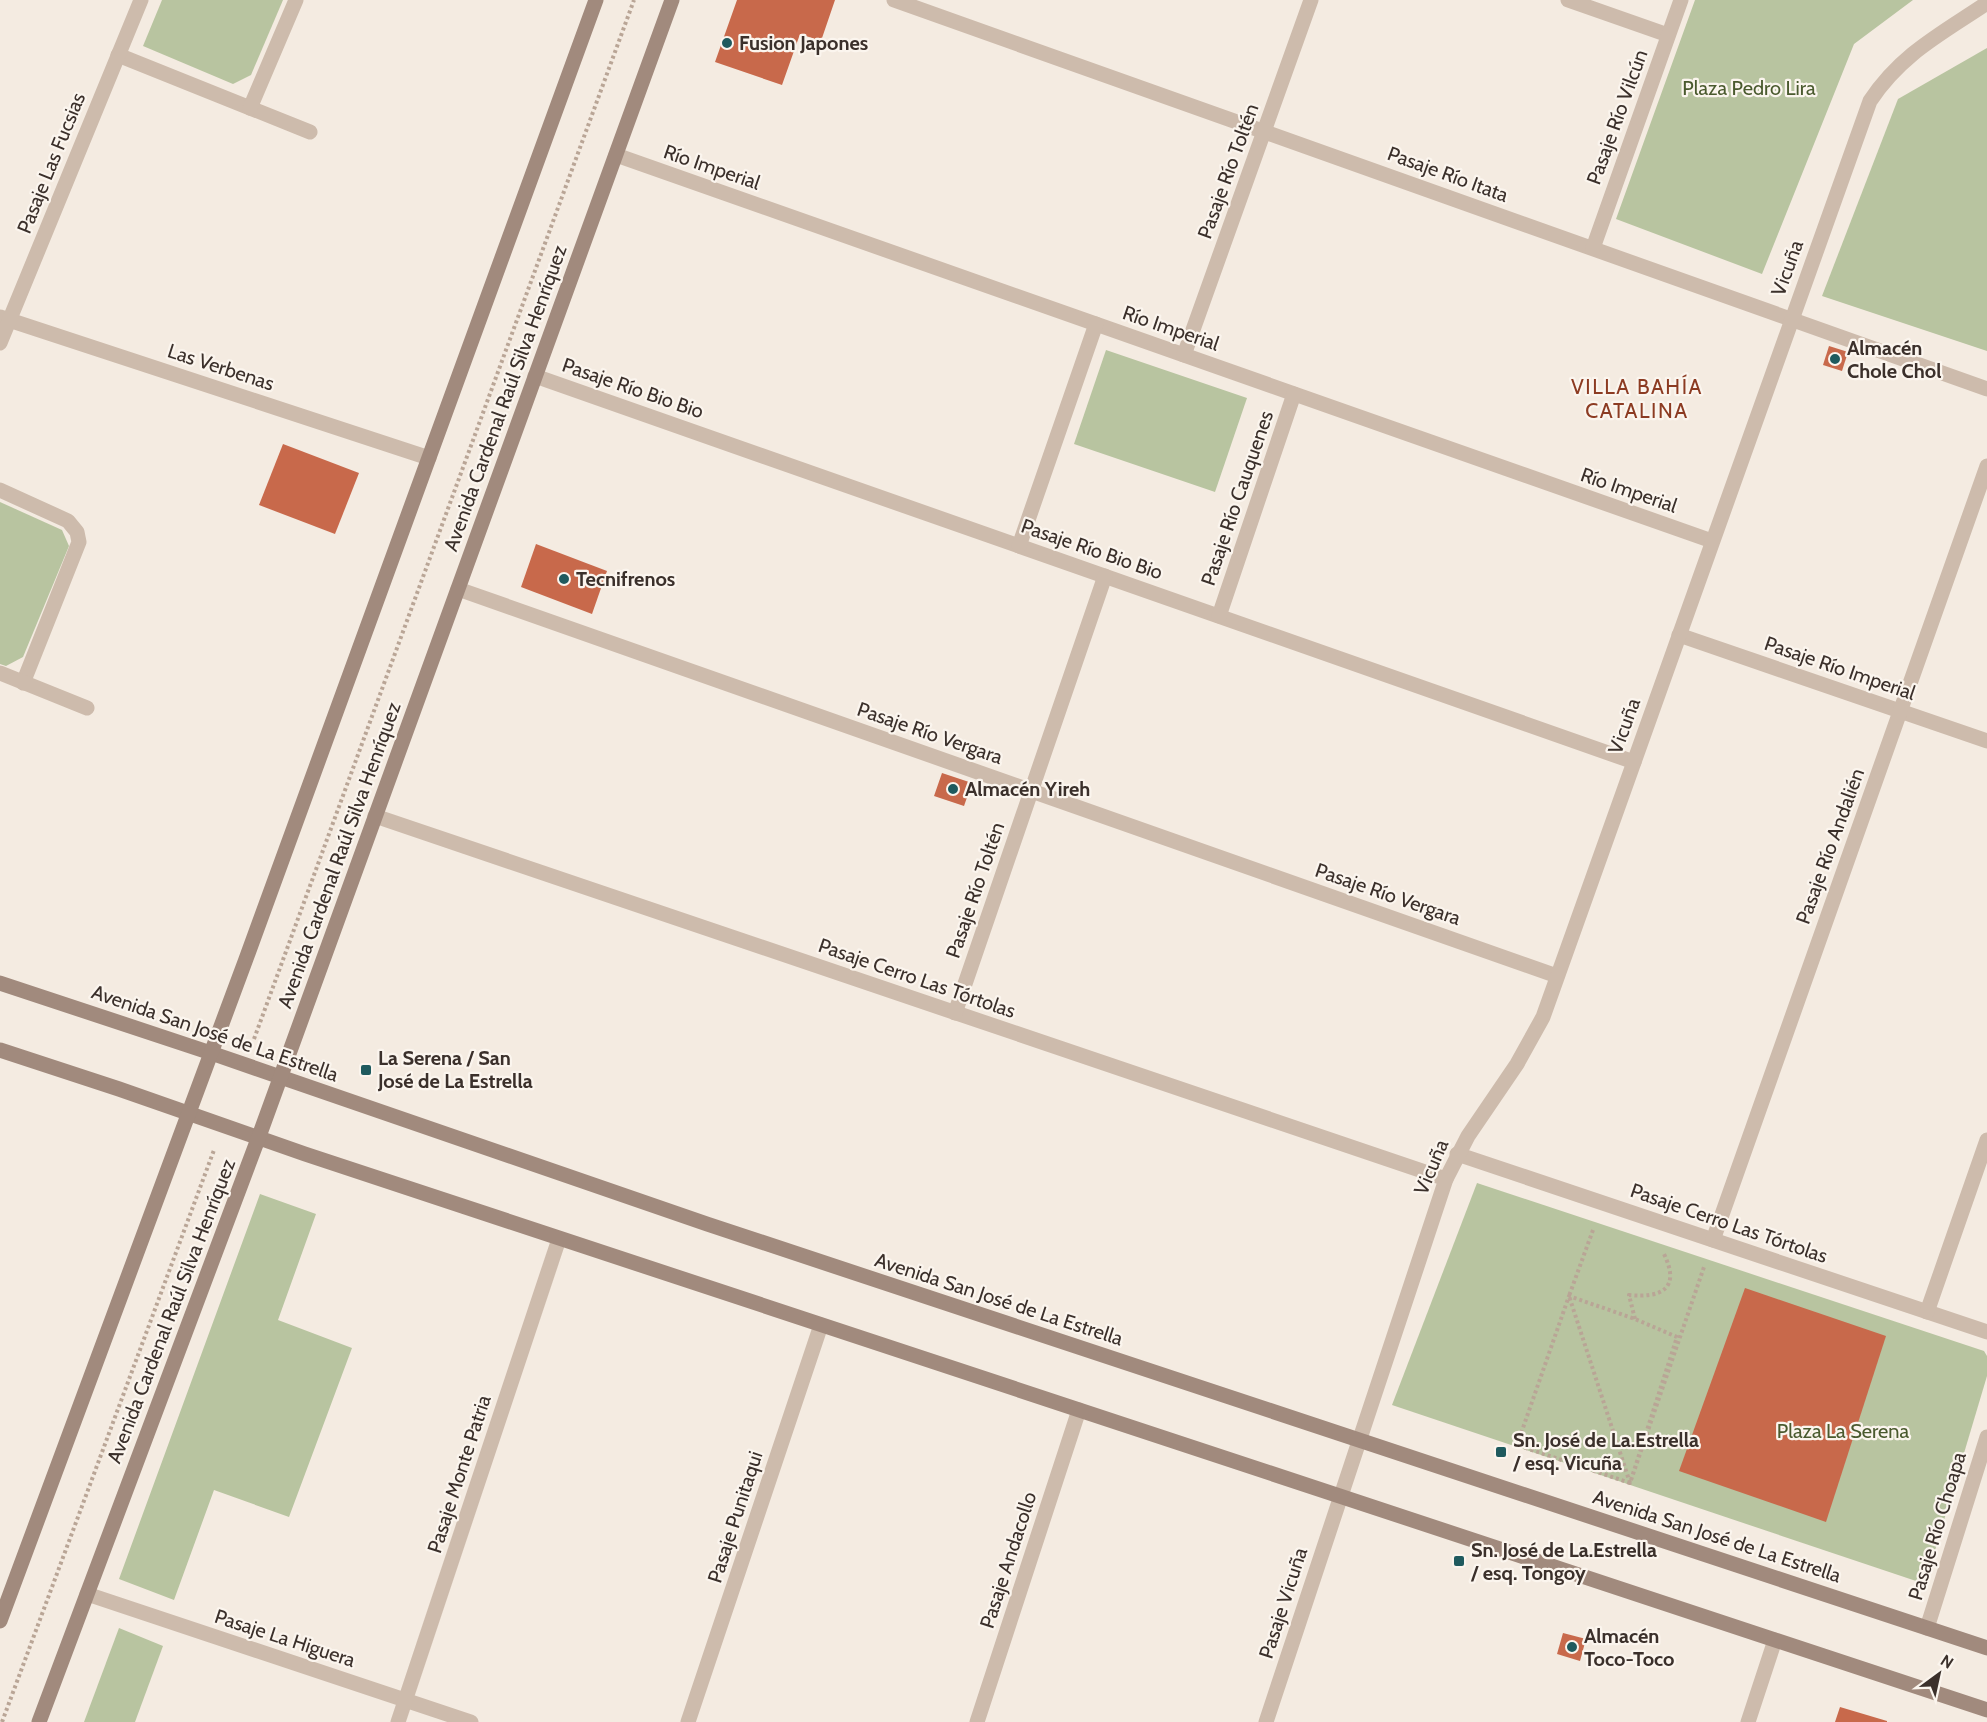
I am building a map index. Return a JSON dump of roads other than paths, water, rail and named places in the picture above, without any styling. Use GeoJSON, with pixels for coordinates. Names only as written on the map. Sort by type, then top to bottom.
{"type":"FeatureCollection","features":[{"type":"Feature","properties":{"kind":"main road"},"geometry":{"type":"LineString","coordinates":[[0,1621],[189,1114],[596,0]]}},
{"type":"Feature","properties":{"kind":"main road","name":"Avenida Cardenal Raúl Silva Henríquez"},"geometry":{"type":"LineString","coordinates":[[39,1722],[258,1139],[672,0]]}},
{"type":"Feature","properties":{"kind":"main road","name":"Avenida San José de La Estrella"},"geometry":{"type":"LineString","coordinates":[[0,983],[211,1053],[707,1224],[1987,1648]]}},
{"type":"Feature","properties":{"kind":"main road"},"geometry":{"type":"LineString","coordinates":[[0,1050],[559,1239],[1987,1710]]}},
{"type":"Feature","properties":{"kind":"street","name":"Pasaje Las Fucsias"},"geometry":{"type":"LineString","coordinates":[[0,343],[5,318],[141,0]]}},
{"type":"Feature","properties":{"kind":"street"},"geometry":{"type":"LineString","coordinates":[[250,108],[296,0]]}},
{"type":"Feature","properties":{"kind":"street","name":"Pasaje Río Itata"},"geometry":{"type":"LineString","coordinates":[[894,0],[1987,389]]}},
{"type":"Feature","properties":{"kind":"street","name":"Pasaje Río Toltén"},"geometry":{"type":"LineString","coordinates":[[1184,355],[1311,0]]}},
{"type":"Feature","properties":{"kind":"street"},"geometry":{"type":"LineString","coordinates":[[1568,0],[1668,35]]}},
{"type":"Feature","properties":{"kind":"street","name":"Pasaje Río Vilcún"},"geometry":{"type":"LineString","coordinates":[[1593,248],[1681,0]]}},
{"type":"Feature","properties":{"kind":"street","name":"Vicuña"},"geometry":{"type":"LineString","coordinates":[[1340,1496],[1446,1179],[1457,1154],[1526,1049],[1543,1017],[1870,101],[1883,81],[1901,62],[1987,3]]}},
{"type":"Feature","properties":{"kind":"street"},"geometry":{"type":"LineString","coordinates":[[118,55],[310,132]]}},
{"type":"Feature","properties":{"kind":"street","name":"Río Imperial"},"geometry":{"type":"LineString","coordinates":[[616,155],[1712,541]]}},
{"type":"Feature","properties":{"kind":"street","name":"Las Verbenas"},"geometry":{"type":"LineString","coordinates":[[5,318],[429,458]]}},
{"type":"Feature","properties":{"kind":"street"},"geometry":{"type":"LineString","coordinates":[[1019,546],[1096,324]]}},
{"type":"Feature","properties":{"kind":"street","name":"Pasaje Río Bio Bio"},"geometry":{"type":"LineString","coordinates":[[536,376],[1634,762]]}},
{"type":"Feature","properties":{"kind":"street","name":"Pasaje Río Cauquenes"},"geometry":{"type":"LineString","coordinates":[[1219,616],[1294,394]]}},
{"type":"Feature","properties":{"kind":"street","name":"Pasaje Río Andalién"},"geometry":{"type":"LineString","coordinates":[[1713,1240],[1987,466]]}},
{"type":"Feature","properties":{"kind":"street"},"geometry":{"type":"LineString","coordinates":[[0,490],[68,521],[77,532],[79,542],[23,683]]}},
{"type":"Feature","properties":{"kind":"street","name":"Pasaje Río Toltén"},"geometry":{"type":"LineString","coordinates":[[955,1013],[1106,576]]}},
{"type":"Feature","properties":{"kind":"street","name":"Pasaje Río Vergara"},"geometry":{"type":"LineString","coordinates":[[458,589],[1557,976]]}},
{"type":"Feature","properties":{"kind":"street","name":"Pasaje Río Imperial"},"geometry":{"type":"LineString","coordinates":[[1679,634],[1987,741]]}},
{"type":"Feature","properties":{"kind":"street"},"geometry":{"type":"LineString","coordinates":[[0,673],[87,708]]}},
{"type":"Feature","properties":{"kind":"street","name":"Pasaje Cerro Las Tórtolas"},"geometry":{"type":"LineString","coordinates":[[375,816],[1446,1179]]}},
{"type":"Feature","properties":{"kind":"street"},"geometry":{"type":"LineString","coordinates":[[1927,1312],[1987,1140]]}},
{"type":"Feature","properties":{"kind":"street","name":"Pasaje Cerro Las Tórtolas"},"geometry":{"type":"LineString","coordinates":[[1457,1154],[1987,1332]]}},
{"type":"Feature","properties":{"kind":"street","name":"Pasaje Monte Patria"},"geometry":{"type":"LineString","coordinates":[[399,1722],[559,1239]]}},
{"type":"Feature","properties":{"kind":"street","name":"Pasaje Punitaqui"},"geometry":{"type":"LineString","coordinates":[[688,1722],[821,1325]]}},
{"type":"Feature","properties":{"kind":"street","name":"Pasaje Andacollo"},"geometry":{"type":"LineString","coordinates":[[976,1722],[1079,1410]]}},
{"type":"Feature","properties":{"kind":"street","name":"Pasaje Río Choapa"},"geometry":{"type":"LineString","coordinates":[[1927,1628],[1987,1437]]}},
{"type":"Feature","properties":{"kind":"street","name":"Pasaje Vicuña"},"geometry":{"type":"LineString","coordinates":[[1266,1722],[1340,1496]]}},
{"type":"Feature","properties":{"kind":"street","name":"Pasaje La Higuera"},"geometry":{"type":"LineString","coordinates":[[87,1594],[471,1722]]}},
{"type":"Feature","properties":{"kind":"street"},"geometry":{"type":"LineString","coordinates":[[1748,1722],[1775,1640]]}},
{"type":"Feature","properties":{"kind":"place","name":"Fusion Japones"},"geometry":{"type":"Point","coordinates":[727,43]}},
{"type":"Feature","properties":{"kind":"place","name":"Almacén Chole Chol"},"geometry":{"type":"Point","coordinates":[1835,359]}},
{"type":"Feature","properties":{"kind":"place","name":"Tecnifrenos"},"geometry":{"type":"Point","coordinates":[564,579]}},
{"type":"Feature","properties":{"kind":"place","name":"Almacén Yireh"},"geometry":{"type":"Point","coordinates":[953,789]}},
{"type":"Feature","properties":{"kind":"place","name":"La Serena / San José de La Estrella"},"geometry":{"type":"Point","coordinates":[366,1070]}},
{"type":"Feature","properties":{"kind":"place","name":"Sn. José de La.Estrella / esq. Vicuña"},"geometry":{"type":"Point","coordinates":[1501,1452]}},
{"type":"Feature","properties":{"kind":"place","name":"Sn. José de La.Estrella / esq. Tongoy"},"geometry":{"type":"Point","coordinates":[1459,1561]}},
{"type":"Feature","properties":{"kind":"place","name":"Almacén Toco-Toco"},"geometry":{"type":"Point","coordinates":[1572,1647]}},
{"type":"Feature","properties":{"kind":"district","name":"VILLA BAHÍA CATALINA"},"geometry":{"type":"Point","coordinates":[1637,398]}},
{"type":"Feature","properties":{"kind":"park label","name":"Plaza Pedro Lira"},"geometry":{"type":"Point","coordinates":[1749,88]}},
{"type":"Feature","properties":{"kind":"park label","name":"Plaza La Serena"},"geometry":{"type":"Point","coordinates":[1843,1431]}}]}
